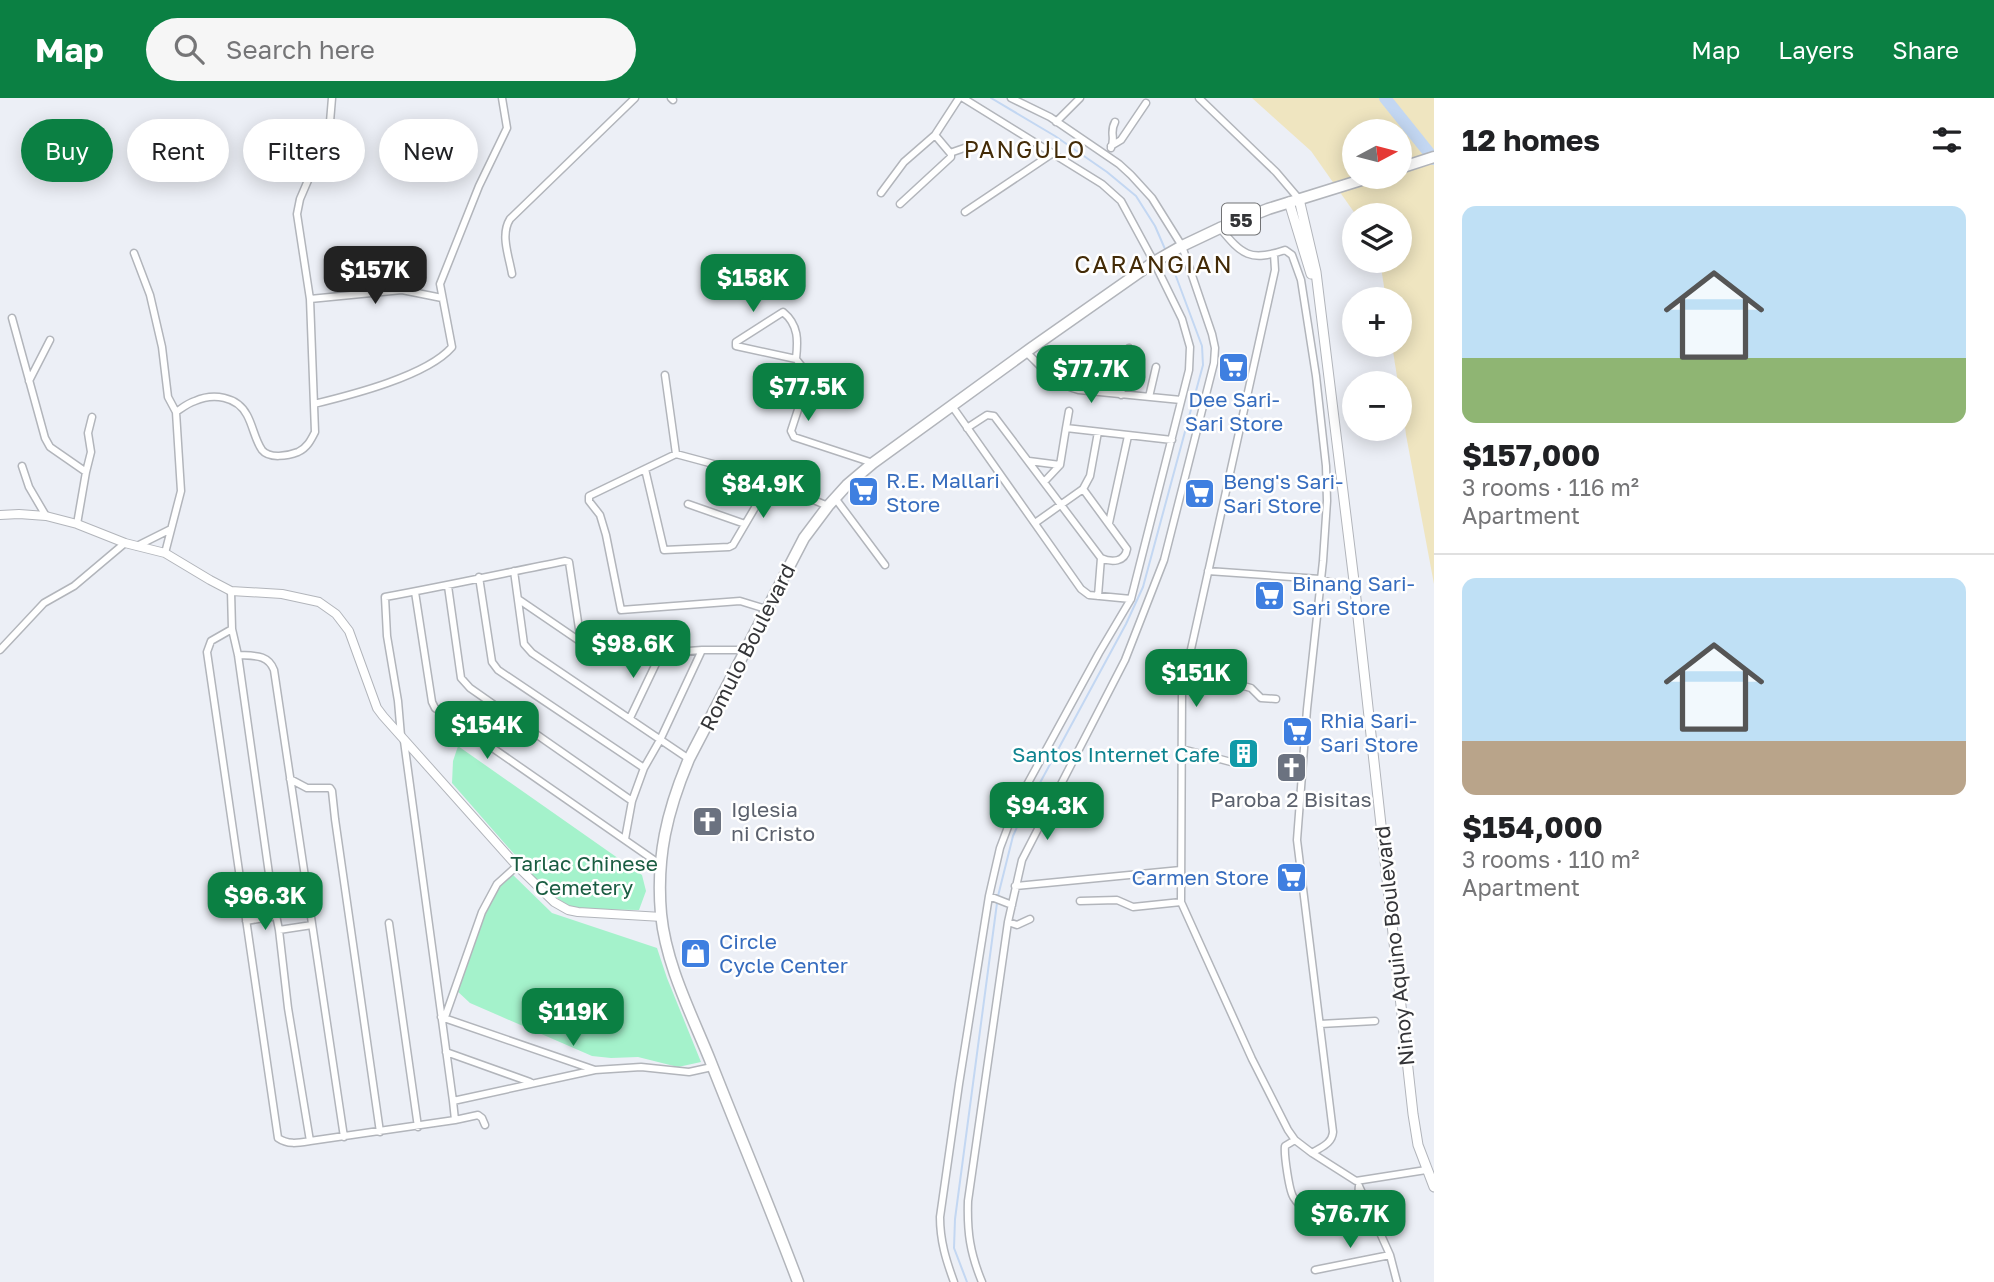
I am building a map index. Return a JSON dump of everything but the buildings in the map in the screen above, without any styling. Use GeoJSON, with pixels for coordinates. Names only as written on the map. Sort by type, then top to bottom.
{"type":"FeatureCollection","features":[{"type":"Feature","properties":{"kind":"highway"},"geometry":{"type":"LineString","coordinates":[[1412,164],[1434,158]]}},
{"type":"Feature","properties":{"kind":"highway","name":"Romulo Boulevard"},"geometry":{"type":"LineString","coordinates":[[798,1282],[671,962],[662,917],[661,865],[665,828],[689,759],[804,538],[832,502],[873,463],[1154,262],[1220,228],[1342,186]]}},
{"type":"Feature","properties":{"kind":"main road","name":"Ninoy Aquino Boulevard"},"geometry":{"type":"LineString","coordinates":[[1298,199],[1312,276],[1317,285],[1413,1114],[1418,1145],[1434,1186]]}},
{"type":"Feature","properties":{"kind":"street"},"geometry":{"type":"LineString","coordinates":[[176,412],[195,400],[215,395],[233,401],[246,412],[261,448],[271,456],[299,452],[310,442],[315,432],[310,299],[297,214],[300,200],[324,143],[330,122],[332,98]]}},
{"type":"Feature","properties":{"kind":"street"},"geometry":{"type":"LineString","coordinates":[[314,404],[370,388],[420,369],[452,347],[440,284],[479,186],[507,128],[502,98]]}},
{"type":"Feature","properties":{"kind":"street"},"geometry":{"type":"LineString","coordinates":[[512,274],[505,238],[505,228],[510,219],[635,98]]}},
{"type":"Feature","properties":{"kind":"street"},"geometry":{"type":"LineString","coordinates":[[881,192],[904,162],[935,135],[961,98],[1102,184],[1121,201],[1182,319],[1190,347],[1189,370],[1131,598],[1017,803],[1000,848],[989,896],[958,1084],[940,1217],[940,1238],[954,1282]]}},
{"type":"Feature","properties":{"kind":"street"},"geometry":{"type":"LineString","coordinates":[[982,1282],[969,1243],[968,1200],[1015,886],[1022,860],[1125,660],[1164,560],[1214,363],[1215,348],[1182,246],[1152,198],[1131,175],[1107,156],[1056,122],[1011,98]]}},
{"type":"Feature","properties":{"kind":"street"},"geometry":{"type":"LineString","coordinates":[[1056,122],[1080,98]]}},
{"type":"Feature","properties":{"kind":"street"},"geometry":{"type":"LineString","coordinates":[[1199,98],[1276,172],[1298,199]]}},
{"type":"Feature","properties":{"kind":"street"},"geometry":{"type":"LineString","coordinates":[[1111,146],[1121,140],[1146,103]]}},
{"type":"Feature","properties":{"kind":"street"},"geometry":{"type":"LineString","coordinates":[[1107,156],[1114,140],[1111,130],[1115,122]]}},
{"type":"Feature","properties":{"kind":"street"},"geometry":{"type":"LineString","coordinates":[[900,204],[951,157],[935,135]]}},
{"type":"Feature","properties":{"kind":"street"},"geometry":{"type":"LineString","coordinates":[[950,153],[967,148]]}},
{"type":"Feature","properties":{"kind":"street"},"geometry":{"type":"LineString","coordinates":[[965,212],[1053,153]]}},
{"type":"Feature","properties":{"kind":"street"},"geometry":{"type":"LineString","coordinates":[[1220,228],[1237,249],[1244,253],[1274,254],[1285,250],[1297,263],[1316,376],[1325,466],[1327,501],[1297,839],[1333,1138],[1330,1143],[1312,1153]]}},
{"type":"Feature","properties":{"kind":"street"},"geometry":{"type":"LineString","coordinates":[[134,253],[150,295],[162,348],[168,397],[176,412],[181,491],[165,553]]}},
{"type":"Feature","properties":{"kind":"street"},"geometry":{"type":"LineString","coordinates":[[1274,254],[1275,270],[1182,690],[1181,902],[1252,1059],[1295,1140],[1358,1184],[1390,1255],[1397,1282]]}},
{"type":"Feature","properties":{"kind":"street"},"geometry":{"type":"LineString","coordinates":[[310,299],[402,290],[442,298]]}},
{"type":"Feature","properties":{"kind":"street"},"geometry":{"type":"LineString","coordinates":[[796,359],[796,330],[783,312],[736,342],[736,346],[796,359],[804,369],[808,379],[792,431],[794,437],[873,463]]}},
{"type":"Feature","properties":{"kind":"street"},"geometry":{"type":"LineString","coordinates":[[12,318],[45,438],[50,447],[86,472]]}},
{"type":"Feature","properties":{"kind":"street"},"geometry":{"type":"LineString","coordinates":[[29,381],[50,340]]}},
{"type":"Feature","properties":{"kind":"street"},"geometry":{"type":"LineString","coordinates":[[1121,395],[1129,348]]}},
{"type":"Feature","properties":{"kind":"street"},"geometry":{"type":"LineString","coordinates":[[1026,352],[1060,384],[1079,390],[1181,400]]}},
{"type":"Feature","properties":{"kind":"street"},"geometry":{"type":"LineString","coordinates":[[1149,397],[1156,367]]}},
{"type":"Feature","properties":{"kind":"street"},"geometry":{"type":"LineString","coordinates":[[665,375],[676,454]]}},
{"type":"Feature","properties":{"kind":"street"},"geometry":{"type":"LineString","coordinates":[[952,406],[1081,589],[1089,595],[1131,598]]}},
{"type":"Feature","properties":{"kind":"street"},"geometry":{"type":"LineString","coordinates":[[1044,482],[1060,465],[1069,411]]}},
{"type":"Feature","properties":{"kind":"street"},"geometry":{"type":"LineString","coordinates":[[967,428],[987,415],[994,416],[1101,558],[1114,562],[1126,554],[1127,548],[1083,489]]}},
{"type":"Feature","properties":{"kind":"street"},"geometry":{"type":"LineString","coordinates":[[77,524],[91,452],[88,433],[92,417]]}},
{"type":"Feature","properties":{"kind":"street"},"geometry":{"type":"LineString","coordinates":[[1066,428],[1172,440]]}},
{"type":"Feature","properties":{"kind":"street"},"geometry":{"type":"LineString","coordinates":[[1034,523],[1083,489],[1090,476],[1098,432]]}},
{"type":"Feature","properties":{"kind":"street"},"geometry":{"type":"LineString","coordinates":[[1109,523],[1128,436]]}},
{"type":"Feature","properties":{"kind":"street"},"geometry":{"type":"LineString","coordinates":[[766,609],[740,601],[621,610],[606,535],[600,515],[589,501],[589,496],[676,454],[743,472],[832,502],[886,565]]}},
{"type":"Feature","properties":{"kind":"street"},"geometry":{"type":"LineString","coordinates":[[1029,461],[1060,465]]}},
{"type":"Feature","properties":{"kind":"street"},"geometry":{"type":"LineString","coordinates":[[23,466],[29,487],[46,516]]}},
{"type":"Feature","properties":{"kind":"street"},"geometry":{"type":"LineString","coordinates":[[645,469],[664,550],[733,545],[770,482]]}},
{"type":"Feature","properties":{"kind":"street"},"geometry":{"type":"LineString","coordinates":[[688,504],[745,524]]}},
{"type":"Feature","properties":{"kind":"street"},"geometry":{"type":"LineString","coordinates":[[0,515],[46,516],[77,524],[137,546],[165,553],[231,591],[282,594],[319,601],[336,614],[349,631],[377,708],[517,866],[554,902],[568,910],[613,916],[662,917]]}},
{"type":"Feature","properties":{"kind":"street"},"geometry":{"type":"LineString","coordinates":[[137,546],[171,529]]}},
{"type":"Feature","properties":{"kind":"street"},"geometry":{"type":"LineString","coordinates":[[0,650],[44,603],[74,586],[125,542]]}},
{"type":"Feature","properties":{"kind":"street"},"geometry":{"type":"LineString","coordinates":[[1098,596],[1101,558]]}},
{"type":"Feature","properties":{"kind":"street"},"geometry":{"type":"LineString","coordinates":[[455,1120],[384,601],[386,597],[565,561],[569,562],[581,642]]}},
{"type":"Feature","properties":{"kind":"street"},"geometry":{"type":"LineString","coordinates":[[514,571],[524,644],[532,653],[689,759]]}},
{"type":"Feature","properties":{"kind":"street"},"geometry":{"type":"LineString","coordinates":[[1208,571],[1320,579],[1354,589]]}},
{"type":"Feature","properties":{"kind":"street"},"geometry":{"type":"LineString","coordinates":[[479,578],[492,662],[498,670],[644,768]]}},
{"type":"Feature","properties":{"kind":"street"},"geometry":{"type":"LineString","coordinates":[[448,586],[461,678],[470,688],[632,801]]}},
{"type":"Feature","properties":{"kind":"street"},"geometry":{"type":"LineString","coordinates":[[231,591],[232,629],[310,1141]]}},
{"type":"Feature","properties":{"kind":"street"},"geometry":{"type":"LineString","coordinates":[[415,592],[435,708],[661,865]]}},
{"type":"Feature","properties":{"kind":"street"},"geometry":{"type":"LineString","coordinates":[[518,598],[581,642],[592,653],[607,657],[702,650],[745,650]]}},
{"type":"Feature","properties":{"kind":"street"},"geometry":{"type":"LineString","coordinates":[[232,629],[211,641],[207,652],[278,1138],[284,1142],[297,1143],[478,1115],[485,1125]]}},
{"type":"Feature","properties":{"kind":"street"},"geometry":{"type":"LineString","coordinates":[[625,839],[632,801],[644,768],[702,650]]}},
{"type":"Feature","properties":{"kind":"street"},"geometry":{"type":"LineString","coordinates":[[630,718],[661,653]]}},
{"type":"Feature","properties":{"kind":"street"},"geometry":{"type":"LineString","coordinates":[[238,655],[263,657],[272,664],[344,1137]]}},
{"type":"Feature","properties":{"kind":"street"},"geometry":{"type":"LineString","coordinates":[[1186,671],[1251,688],[1261,698],[1276,699]]}},
{"type":"Feature","properties":{"kind":"street"},"geometry":{"type":"LineString","coordinates":[[1182,749],[1231,762]]}},
{"type":"Feature","properties":{"kind":"street"},"geometry":{"type":"LineString","coordinates":[[290,779],[307,788],[330,788],[332,791],[380,1132]]}},
{"type":"Feature","properties":{"kind":"street"},"geometry":{"type":"LineString","coordinates":[[443,1017],[482,912],[497,884],[517,866]]}},
{"type":"Feature","properties":{"kind":"street"},"geometry":{"type":"LineString","coordinates":[[1015,886],[1181,870]]}},
{"type":"Feature","properties":{"kind":"street"},"geometry":{"type":"LineString","coordinates":[[989,896],[1012,905]]}},
{"type":"Feature","properties":{"kind":"street"},"geometry":{"type":"LineString","coordinates":[[1080,901],[1117,900],[1133,907],[1181,902]]}},
{"type":"Feature","properties":{"kind":"street"},"geometry":{"type":"LineString","coordinates":[[246,921],[276,916]]}},
{"type":"Feature","properties":{"kind":"street"},"geometry":{"type":"LineString","coordinates":[[1008,922],[1017,925],[1030,919]]}},
{"type":"Feature","properties":{"kind":"street"},"geometry":{"type":"LineString","coordinates":[[389,923],[418,1126]]}},
{"type":"Feature","properties":{"kind":"street"},"geometry":{"type":"LineString","coordinates":[[279,930],[312,925]]}},
{"type":"Feature","properties":{"kind":"street"},"geometry":{"type":"LineString","coordinates":[[443,1017],[595,1070]]}},
{"type":"Feature","properties":{"kind":"street"},"geometry":{"type":"LineString","coordinates":[[1320,1024],[1375,1021]]}},
{"type":"Feature","properties":{"kind":"street"},"geometry":{"type":"LineString","coordinates":[[446,1052],[531,1083]]}},
{"type":"Feature","properties":{"kind":"street"},"geometry":{"type":"LineString","coordinates":[[453,1101],[595,1070],[641,1067],[689,1072],[712,1067]]}},
{"type":"Feature","properties":{"kind":"street"},"geometry":{"type":"LineString","coordinates":[[1295,1140],[1285,1146],[1284,1154],[1289,1188],[1293,1198],[1322,1222],[1339,1222],[1352,1219],[1358,1214],[1358,1184]]}},
{"type":"Feature","properties":{"kind":"street"},"geometry":{"type":"LineString","coordinates":[[1358,1184],[1426,1170]]}},
{"type":"Feature","properties":{"kind":"street"},"geometry":{"type":"LineString","coordinates":[[1315,1270],[1390,1255]]}},
{"type":"Feature","properties":{"kind":"green space","name":"Tarlac Chinese Cemetery"},"geometry":{"type":"Polygon","coordinates":[[[458,746],[642,875],[646,891],[639,910],[574,909],[542,886],[452,783],[453,761],[458,746]]]}},
{"type":"Feature","properties":{"kind":"green space"},"geometry":{"type":"Polygon","coordinates":[[[510,872],[552,913],[657,948],[701,1062],[678,1067],[638,1057],[592,1056],[470,1003],[456,990],[498,882],[510,872]]]}},
{"type":"Feature","properties":{"kind":"sand"},"geometry":{"type":"Polygon","coordinates":[[[1252,98],[1434,98],[1434,584],[1407,441],[1412,441],[1412,371],[1396,371],[1394,357],[1412,357],[1412,287],[1384,287],[1382,273],[1412,273],[1412,203],[1348,203],[1311,151],[1252,98]]]}},
{"type":"Feature","properties":{"kind":"waterway"},"geometry":{"type":"LineString","coordinates":[[991,98],[1055,136],[1136,196],[1155,226],[1165,249]]}},
{"type":"Feature","properties":{"kind":"waterway"},"geometry":{"type":"LineString","coordinates":[[1385,98],[1434,159]]}},
{"type":"Feature","properties":{"kind":"waterway"},"geometry":{"type":"LineString","coordinates":[[998,896],[1013,836],[1022,816],[1126,624],[1143,587],[1203,365],[1202,346],[1171,263]]}},
{"type":"Feature","properties":{"kind":"waterway"},"geometry":{"type":"LineString","coordinates":[[967,1282],[954,1248],[955,1219],[997,903]]}},
{"type":"Feature","properties":{"kind":"place","name":"Dee Sari- Sari Store"},"geometry":{"type":"Point","coordinates":[1234,367]}},
{"type":"Feature","properties":{"kind":"place","name":"R.E. Mallari Store"},"geometry":{"type":"Point","coordinates":[863,492]}},
{"type":"Feature","properties":{"kind":"place","name":"Beng's Sari- Sari Store"},"geometry":{"type":"Point","coordinates":[1200,493]}},
{"type":"Feature","properties":{"kind":"place","name":"Binang Sari- Sari Store"},"geometry":{"type":"Point","coordinates":[1269,595]}},
{"type":"Feature","properties":{"kind":"place","name":"Rhia Sari- Sari Store"},"geometry":{"type":"Point","coordinates":[1297,732]}},
{"type":"Feature","properties":{"kind":"place","name":"Santos Internet Cafe"},"geometry":{"type":"Point","coordinates":[1243,754]}},
{"type":"Feature","properties":{"kind":"place","name":"Paroba 2 Bisitas"},"geometry":{"type":"Point","coordinates":[1291,767]}},
{"type":"Feature","properties":{"kind":"place","name":"Iglesia ni Cristo"},"geometry":{"type":"Point","coordinates":[708,821]}},
{"type":"Feature","properties":{"kind":"place","name":"Carmen Store"},"geometry":{"type":"Point","coordinates":[1292,877]}},
{"type":"Feature","properties":{"kind":"place","name":"Circle Cycle Center"},"geometry":{"type":"Point","coordinates":[696,953]}},
{"type":"Feature","properties":{"kind":"district","name":"PANGULO"},"geometry":{"type":"Point","coordinates":[1025,149]}},
{"type":"Feature","properties":{"kind":"district","name":"CARANGIAN"},"geometry":{"type":"Point","coordinates":[1154,263]}}]}
